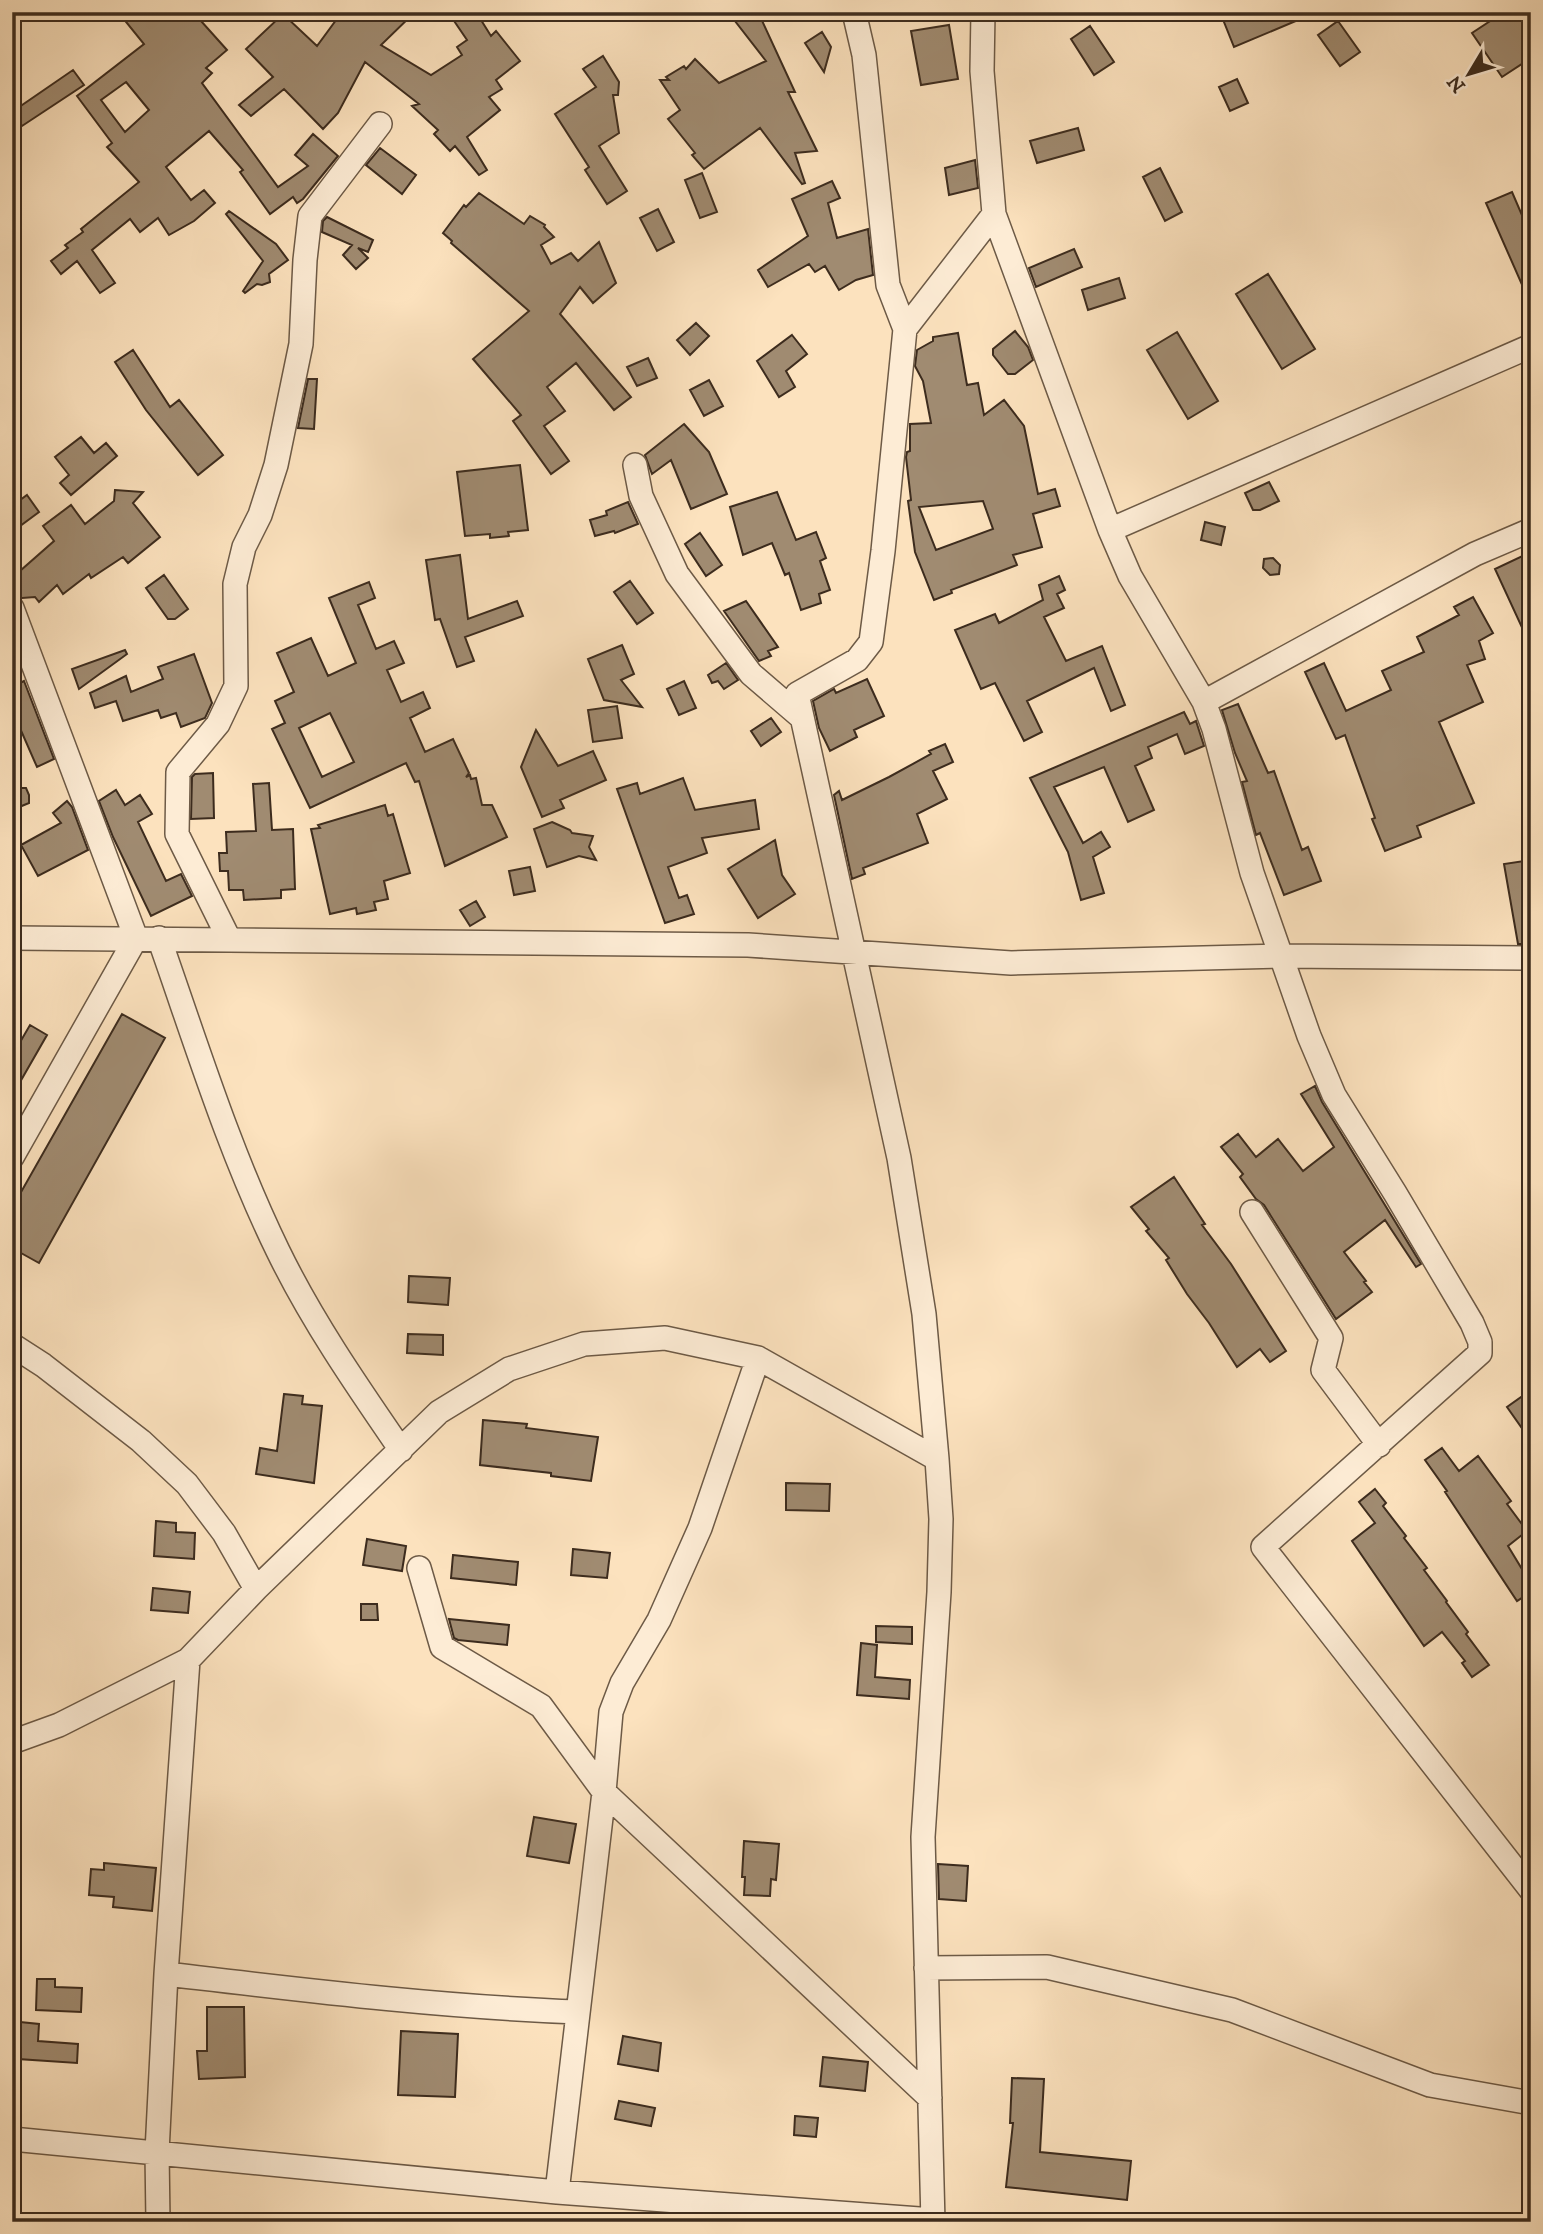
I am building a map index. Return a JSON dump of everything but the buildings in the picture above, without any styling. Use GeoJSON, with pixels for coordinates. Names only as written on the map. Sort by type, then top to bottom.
{"type":"FeatureCollection","features":[{"type":"Feature","properties":{"kind":"street"},"geometry":{"type":"LineString","coordinates":[[12,2139],[557,2192],[933,2221],[923,1837],[939,1592],[941,1519],[937,1459],[924,1314],[899,1158],[797,694],[858,660],[872,642],[905,329],[888,285],[864,55],[855,12]]}},
{"type":"Feature","properties":{"kind":"street"},"geometry":{"type":"LineString","coordinates":[[983,12],[982,71],[993,214],[1110,530],[1130,576],[1204,702],[1214,729],[1252,873],[1309,1036],[1334,1095],[1402,1204],[1472,1323],[1480,1342],[1480,1353],[1262,1547],[1531,1890]]}},
{"type":"Feature","properties":{"kind":"street"},"geometry":{"type":"LineString","coordinates":[[229,939],[177,834],[178,772],[218,724],[236,686],[235,584],[244,547],[260,515],[276,465],[301,344],[310,216],[380,124]]}},
{"type":"Feature","properties":{"kind":"street"},"geometry":{"type":"LineString","coordinates":[[905,329],[993,214]]}},
{"type":"Feature","properties":{"kind":"street"},"geometry":{"type":"LineString","coordinates":[[1110,530],[1531,346]]}},
{"type":"Feature","properties":{"kind":"street"},"geometry":{"type":"LineString","coordinates":[[635,465],[641,496],[677,574],[751,674],[801,717]]}},
{"type":"Feature","properties":{"kind":"street"},"geometry":{"type":"LineString","coordinates":[[1204,702],[1475,554],[1531,530]]}},
{"type":"Feature","properties":{"kind":"street"},"geometry":{"type":"LineString","coordinates":[[12,608],[136,938]]}},
{"type":"Feature","properties":{"kind":"street"},"geometry":{"type":"LineString","coordinates":[[12,938],[748,945],[1011,963],[1281,956],[1531,958]]}},
{"type":"Feature","properties":{"kind":"street"},"geometry":{"type":"LineString","coordinates":[[12,1157],[136,938]]}},
{"type":"Feature","properties":{"kind":"street"},"geometry":{"type":"LineString","coordinates":[[159,938],[238,1164],[279,1253],[335,1352],[401,1450]]}},
{"type":"Feature","properties":{"kind":"street"},"geometry":{"type":"LineString","coordinates":[[1252,1212],[1331,1338],[1323,1370],[1378,1445]]}},
{"type":"Feature","properties":{"kind":"street"},"geometry":{"type":"LineString","coordinates":[[12,1742],[59,1725],[188,1660],[256,1589],[439,1412],[509,1369],[584,1344],[665,1338],[758,1358],[937,1459]]}},
{"type":"Feature","properties":{"kind":"street"},"geometry":{"type":"LineString","coordinates":[[12,1345],[43,1365],[141,1441],[187,1484],[224,1533],[256,1589]]}},
{"type":"Feature","properties":{"kind":"street"},"geometry":{"type":"LineString","coordinates":[[557,2192],[611,1712],[622,1683],[659,1620],[699,1528],[758,1358]]}},
{"type":"Feature","properties":{"kind":"street"},"geometry":{"type":"LineString","coordinates":[[419,1568],[442,1647],[541,1706],[604,1792],[930,2098]]}},
{"type":"Feature","properties":{"kind":"street"},"geometry":{"type":"LineString","coordinates":[[158,2222],[157,2152],[166,1974],[188,1660]]}},
{"type":"Feature","properties":{"kind":"street"},"geometry":{"type":"LineString","coordinates":[[926,1968],[1048,1967],[1232,2010],[1430,2085],[1531,2103]]}},
{"type":"Feature","properties":{"kind":"street"},"geometry":{"type":"LineString","coordinates":[[166,1974],[306,1991],[500,2009],[578,2012]]}}]}
